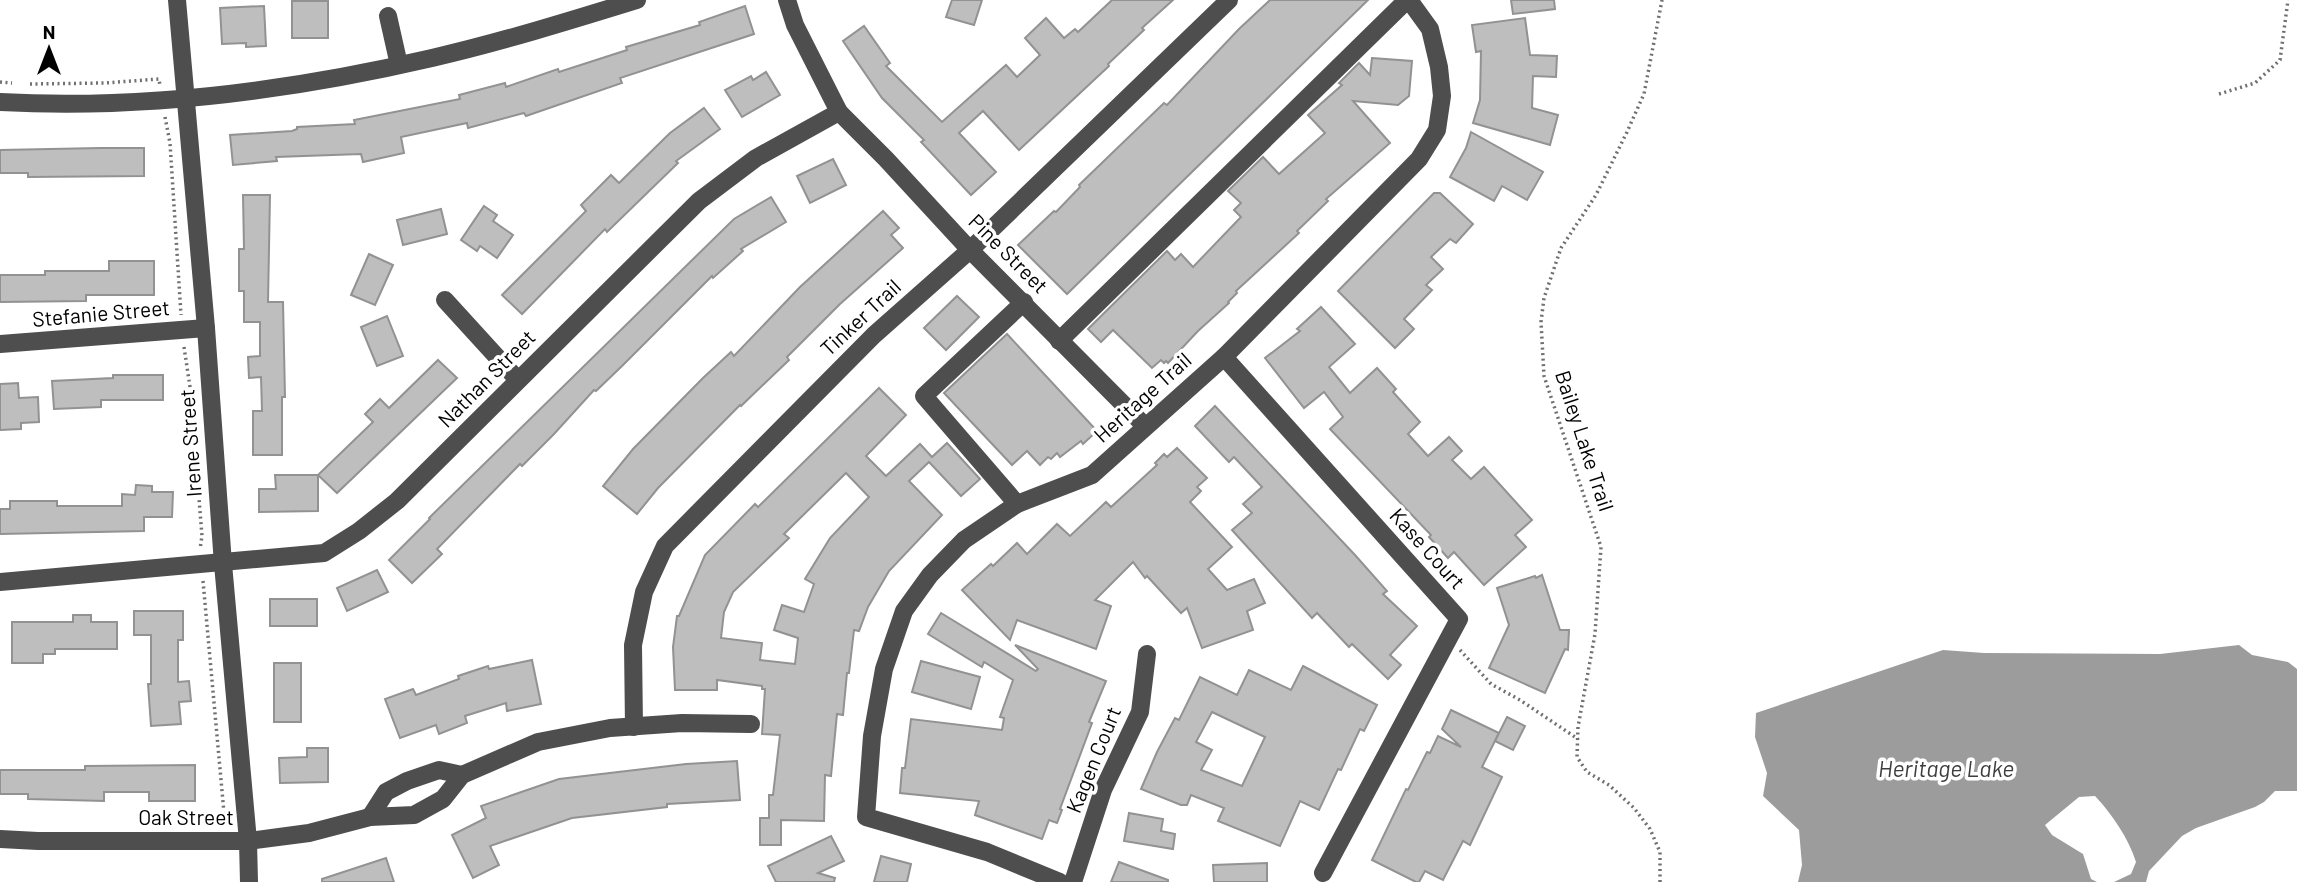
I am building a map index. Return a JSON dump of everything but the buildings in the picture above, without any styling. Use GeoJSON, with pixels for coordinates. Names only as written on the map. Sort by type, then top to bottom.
{"type":"FeatureCollection","features":[{"type":"Feature","properties":{"kind":"street","name":"Irene Street"},"geometry":{"type":"LineString","coordinates":[[177,0],[248,841],[249,882]]}},
{"type":"Feature","properties":{"kind":"street"},"geometry":{"type":"LineString","coordinates":[[0,102],[101,102],[321,81],[399,65],[537,30],[637,0]]}},
{"type":"Feature","properties":{"kind":"street"},"geometry":{"type":"LineString","coordinates":[[787,0],[795,25],[839,112]]}},
{"type":"Feature","properties":{"kind":"street","name":"Tinker Trail"},"geometry":{"type":"LineString","coordinates":[[634,727],[633,645],[644,592],[665,546],[874,334],[970,250],[1229,0]]}},
{"type":"Feature","properties":{"kind":"street"},"geometry":{"type":"LineString","coordinates":[[1059,341],[1408,0]]}},
{"type":"Feature","properties":{"kind":"street","name":"Heritage Trail"},"geometry":{"type":"LineString","coordinates":[[1060,882],[987,852],[866,817],[872,736],[884,669],[904,611],[930,575],[964,540],[1017,504],[1092,475],[1224,357],[1419,159],[1437,130],[1442,96],[1439,66],[1430,29],[1408,0]]}},
{"type":"Feature","properties":{"kind":"street"},"geometry":{"type":"LineString","coordinates":[[388,16],[399,65]]}},
{"type":"Feature","properties":{"kind":"street","name":"Pine Street"},"geometry":{"type":"LineString","coordinates":[[839,112],[970,250],[1145,426]]}},
{"type":"Feature","properties":{"kind":"street","name":"Nathan Street"},"geometry":{"type":"LineString","coordinates":[[0,582],[201,558],[223,564],[324,553],[359,531],[397,501],[699,201],[756,158],[839,112]]}},
{"type":"Feature","properties":{"kind":"street"},"geometry":{"type":"LineString","coordinates":[[445,300],[517,380]]}},
{"type":"Feature","properties":{"kind":"street"},"geometry":{"type":"LineString","coordinates":[[1017,504],[924,396],[1024,302]]}},
{"type":"Feature","properties":{"kind":"street","name":"Stefanie Street"},"geometry":{"type":"LineString","coordinates":[[0,344],[206,328]]}},
{"type":"Feature","properties":{"kind":"street","name":"Kase Court"},"geometry":{"type":"LineString","coordinates":[[1224,357],[1459,619],[1323,873]]}},
{"type":"Feature","properties":{"kind":"street","name":"Kagen Court"},"geometry":{"type":"LineString","coordinates":[[1073,882],[1103,790],[1140,712],[1147,654]]}},
{"type":"Feature","properties":{"kind":"street","name":"Oak Street"},"geometry":{"type":"LineString","coordinates":[[0,839],[248,841],[309,833],[370,817],[414,815],[443,799],[462,775],[538,742],[610,729],[682,723],[751,724]]}},
{"type":"Feature","properties":{"kind":"street","name":"Oak Street"},"geometry":{"type":"LineString","coordinates":[[370,817],[386,792],[407,781],[439,770],[462,775]]}},
{"type":"Feature","properties":{"kind":"path","name":"Bailey Lake Trail"},"geometry":{"type":"LineString","coordinates":[[1660,882],[1660,852],[1650,829],[1609,785],[1587,772],[1577,757],[1595,634],[1601,547],[1544,376],[1541,322],[1544,298],[1561,248],[1596,195],[1644,94],[1662,0]]}},
{"type":"Feature","properties":{"kind":"path"},"geometry":{"type":"LineString","coordinates":[[2219,94],[2255,82],[2280,60],[2288,0]]}},
{"type":"Feature","properties":{"kind":"path"},"geometry":{"type":"LineString","coordinates":[[28,84],[159,80]]}},
{"type":"Feature","properties":{"kind":"path"},"geometry":{"type":"LineString","coordinates":[[0,82],[19,83]]}},
{"type":"Feature","properties":{"kind":"path"},"geometry":{"type":"LineString","coordinates":[[165,117],[170,144],[181,315]]}},
{"type":"Feature","properties":{"kind":"path"},"geometry":{"type":"LineString","coordinates":[[184,345],[190,387],[202,536],[201,558],[227,841]]}},
{"type":"Feature","properties":{"kind":"path"},"geometry":{"type":"LineString","coordinates":[[1449,638],[1491,684],[1578,739]]}},
{"type":"Feature","properties":{"kind":"water","name":"Heritage Lake"},"geometry":{"type":"Polygon","coordinates":[[[2239,645],[2252,655],[2288,662],[2297,669],[2297,791],[2275,791],[2255,807],[2196,828],[2182,836],[2149,871],[2146,882],[2114,882],[2131,874],[2136,862],[2119,827],[2095,796],[2079,797],[2045,825],[2052,835],[2083,854],[2091,879],[2097,882],[1798,882],[1802,865],[1799,830],[1763,796],[1767,773],[1755,737],[1756,713],[1943,650],[1984,653],[2160,654],[2239,645]]]}}]}
